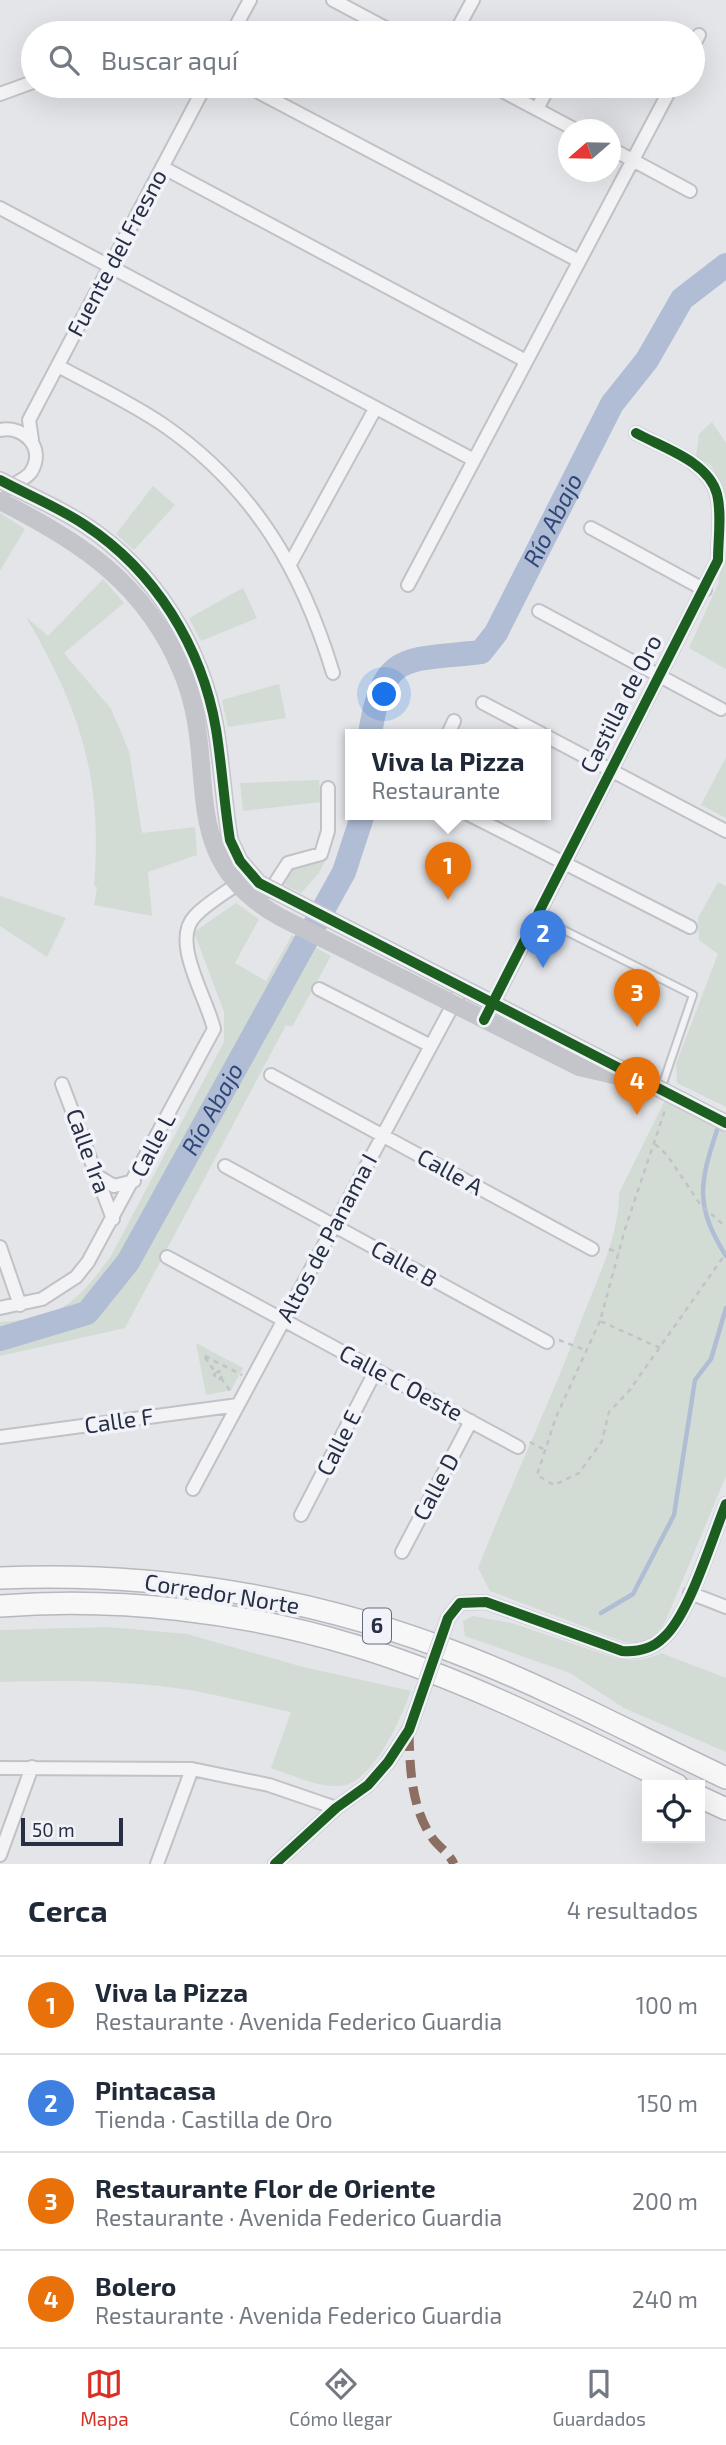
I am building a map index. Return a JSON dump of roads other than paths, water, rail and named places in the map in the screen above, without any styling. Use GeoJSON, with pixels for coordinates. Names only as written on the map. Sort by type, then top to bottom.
{"type":"FeatureCollection","features":[{"type":"Feature","properties":{"kind":"highway","name":"Corredor Norte"},"geometry":{"type":"LineString","coordinates":[[0,1578],[51,1576],[172,1584],[272,1599],[360,1620],[469,1658],[726,1778]]}},
{"type":"Feature","properties":{"kind":"highway","name":"Corredor Norte"},"geometry":{"type":"LineString","coordinates":[[0,1606],[51,1602],[131,1605],[290,1628],[355,1645],[459,1684],[666,1780]]}},
{"type":"Feature","properties":{"kind":"highway"},"geometry":{"type":"LineString","coordinates":[[678,1755],[726,1764]]}},
{"type":"Feature","properties":{"kind":"highway"},"geometry":{"type":"LineString","coordinates":[[705,1799],[726,1808]]}},
{"type":"Feature","properties":{"kind":"street"},"geometry":{"type":"LineString","coordinates":[[239,21],[250,0]]}},
{"type":"Feature","properties":{"kind":"street"},"geometry":{"type":"LineString","coordinates":[[462,21],[473,0]]}},
{"type":"Feature","properties":{"kind":"street"},"geometry":{"type":"LineString","coordinates":[[340,2],[374,21]]}},
{"type":"Feature","properties":{"kind":"street"},"geometry":{"type":"LineString","coordinates":[[0,94],[21,86]]}},
{"type":"Feature","properties":{"kind":"street","name":"Fuente del Fresno"},"geometry":{"type":"LineString","coordinates":[[29,420],[199,98]]}},
{"type":"Feature","properties":{"kind":"street"},"geometry":{"type":"LineString","coordinates":[[270,98],[579,261]]}},
{"type":"Feature","properties":{"kind":"street"},"geometry":{"type":"LineString","coordinates":[[516,98],[558,120]]}},
{"type":"Feature","properties":{"kind":"street"},"geometry":{"type":"LineString","coordinates":[[537,109],[543,98]]}},
{"type":"Feature","properties":{"kind":"street"},"geometry":{"type":"LineString","coordinates":[[408,585],[666,98]]}},
{"type":"Feature","properties":{"kind":"street"},"geometry":{"type":"LineString","coordinates":[[621,153],[690,191]]}},
{"type":"Feature","properties":{"kind":"street"},"geometry":{"type":"LineString","coordinates":[[162,167],[526,361]]}},
{"type":"Feature","properties":{"kind":"street"},"geometry":{"type":"LineString","coordinates":[[2,214],[474,460]]}},
{"type":"Feature","properties":{"kind":"street"},"geometry":{"type":"LineString","coordinates":[[58,366],[165,426],[206,460],[256,510],[290,564],[316,618],[333,673]]}},
{"type":"Feature","properties":{"kind":"street"},"geometry":{"type":"LineString","coordinates":[[290,564],[375,409]]}},
{"type":"Feature","properties":{"kind":"street"},"geometry":{"type":"LineString","coordinates":[[5,429],[29,420],[36,450],[35,463],[24,479],[5,483]]}},
{"type":"Feature","properties":{"kind":"street"},"geometry":{"type":"LineString","coordinates":[[5,429],[22,431],[32,440]]}},
{"type":"Feature","properties":{"kind":"street","name":"Castilla de Oro"},"geometry":{"type":"LineString","coordinates":[[484,1020],[718,560],[717,496],[712,480],[702,469],[636,433]]}},
{"type":"Feature","properties":{"kind":"street"},"geometry":{"type":"LineString","coordinates":[[5,483],[1,502],[89,551],[176,636]]}},
{"type":"Feature","properties":{"kind":"street"},"geometry":{"type":"LineString","coordinates":[[5,483],[74,518],[102,537],[163,598],[176,636],[193,707],[212,843],[219,861],[243,880],[270,891],[284,908]]}},
{"type":"Feature","properties":{"kind":"street"},"geometry":{"type":"LineString","coordinates":[[591,528],[705,590]]}},
{"type":"Feature","properties":{"kind":"street"},"geometry":{"type":"LineString","coordinates":[[539,611],[721,709]]}},
{"type":"Feature","properties":{"kind":"street"},"geometry":{"type":"LineString","coordinates":[[483,703],[533,729]]}},
{"type":"Feature","properties":{"kind":"street"},"geometry":{"type":"LineString","coordinates":[[450,729],[454,721]]}},
{"type":"Feature","properties":{"kind":"street"},"geometry":{"type":"LineString","coordinates":[[551,739],[726,831]]}},
{"type":"Feature","properties":{"kind":"street"},"geometry":{"type":"LineString","coordinates":[[270,891],[288,863],[321,854],[328,831],[328,788]]}},
{"type":"Feature","properties":{"kind":"street"},"geometry":{"type":"LineString","coordinates":[[480,820],[690,927]]}},
{"type":"Feature","properties":{"kind":"street"},"geometry":{"type":"LineString","coordinates":[[243,880],[255,903],[284,908],[341,937],[462,988],[726,1124]]}},
{"type":"Feature","properties":{"kind":"street","name":"Calle L"},"geometry":{"type":"LineString","coordinates":[[0,1308],[42,1299],[76,1277],[113,1219],[214,1029],[188,956],[184,939],[186,927],[204,908],[243,880]]}},
{"type":"Feature","properties":{"kind":"street"},"geometry":{"type":"LineString","coordinates":[[341,937],[453,1005],[579,1067],[610,1077],[638,1080]]}},
{"type":"Feature","properties":{"kind":"street","name":"Altos de Panama I"},"geometry":{"type":"LineString","coordinates":[[193,1489],[462,988]]}},
{"type":"Feature","properties":{"kind":"street"},"geometry":{"type":"LineString","coordinates":[[319,989],[431,1046]]}},
{"type":"Feature","properties":{"kind":"street","name":"Calle A"},"geometry":{"type":"LineString","coordinates":[[271,1075],[592,1249]]}},
{"type":"Feature","properties":{"kind":"street","name":"Calle 1ra"},"geometry":{"type":"LineString","coordinates":[[62,1083],[113,1219]]}},
{"type":"Feature","properties":{"kind":"street","name":"Calle B"},"geometry":{"type":"LineString","coordinates":[[225,1166],[550,1340]]}},
{"type":"Feature","properties":{"kind":"street"},"geometry":{"type":"LineString","coordinates":[[97,1176],[114,1186],[134,1181]]}},
{"type":"Feature","properties":{"kind":"street"},"geometry":{"type":"LineString","coordinates":[[0,1247],[20,1305]]}},
{"type":"Feature","properties":{"kind":"street","name":"Calle C Oeste"},"geometry":{"type":"LineString","coordinates":[[167,1257],[471,1421],[519,1442]]}},
{"type":"Feature","properties":{"kind":"street","name":"Calle E"},"geometry":{"type":"LineString","coordinates":[[301,1515],[376,1370]]}},
{"type":"Feature","properties":{"kind":"street","name":"Calle F"},"geometry":{"type":"LineString","coordinates":[[0,1437],[238,1405]]}},
{"type":"Feature","properties":{"kind":"street","name":"Calle D"},"geometry":{"type":"LineString","coordinates":[[402,1552],[471,1421]]}},
{"type":"Feature","properties":{"kind":"street"},"geometry":{"type":"LineString","coordinates":[[275,1864],[337,1808],[368,1785],[388,1762],[409,1730],[448,1618],[460,1603],[486,1602],[622,1651],[636,1652],[663,1639],[677,1623],[726,1504]]}},
{"type":"Feature","properties":{"kind":"street"},"geometry":{"type":"LineString","coordinates":[[690,1593],[726,1606]]}},
{"type":"Feature","properties":{"kind":"street"},"geometry":{"type":"LineString","coordinates":[[0,1855],[32,1767]]}},
{"type":"Feature","properties":{"kind":"street"},"geometry":{"type":"LineString","coordinates":[[0,1768],[192,1769],[269,1785],[337,1808]]}},
{"type":"Feature","properties":{"kind":"street"},"geometry":{"type":"LineString","coordinates":[[157,1864],[192,1769]]}},
{"type":"Feature","properties":{"kind":"lane"},"geometry":{"type":"LineString","coordinates":[[537,916],[694,995],[665,1093]]}},
{"type":"Feature","properties":{"kind":"waterway","name":"Río Abajo"},"geometry":{"type":"LineString","coordinates":[[371,729],[375,706],[391,673],[403,664],[417,659],[481,652],[496,633],[612,404],[647,360],[682,299],[726,265]]}},
{"type":"Feature","properties":{"kind":"waterway","name":"Río Abajo"},"geometry":{"type":"LineString","coordinates":[[0,1339],[87,1313],[128,1262],[344,872],[361,820]]}},
{"type":"Feature","properties":{"kind":"waterway"},"geometry":{"type":"LineString","coordinates":[[717,1130],[706,1166],[703,1195],[709,1223],[726,1256]]}},
{"type":"Feature","properties":{"kind":"waterway"},"geometry":{"type":"LineString","coordinates":[[601,1613],[633,1594],[674,1515],[695,1380],[711,1359],[726,1308]]}},
{"type":"Feature","properties":{"kind":"place","name":"Viva la Pizza"},"geometry":{"type":"Point","coordinates":[448,900]}},
{"type":"Feature","properties":{"kind":"place","name":"Pintacasa"},"geometry":{"type":"Point","coordinates":[543,968]}},
{"type":"Feature","properties":{"kind":"place","name":"Restaurante Flor de Oriente"},"geometry":{"type":"Point","coordinates":[637,1027]}},
{"type":"Feature","properties":{"kind":"place","name":"Bolero"},"geometry":{"type":"Point","coordinates":[637,1115]}}]}
